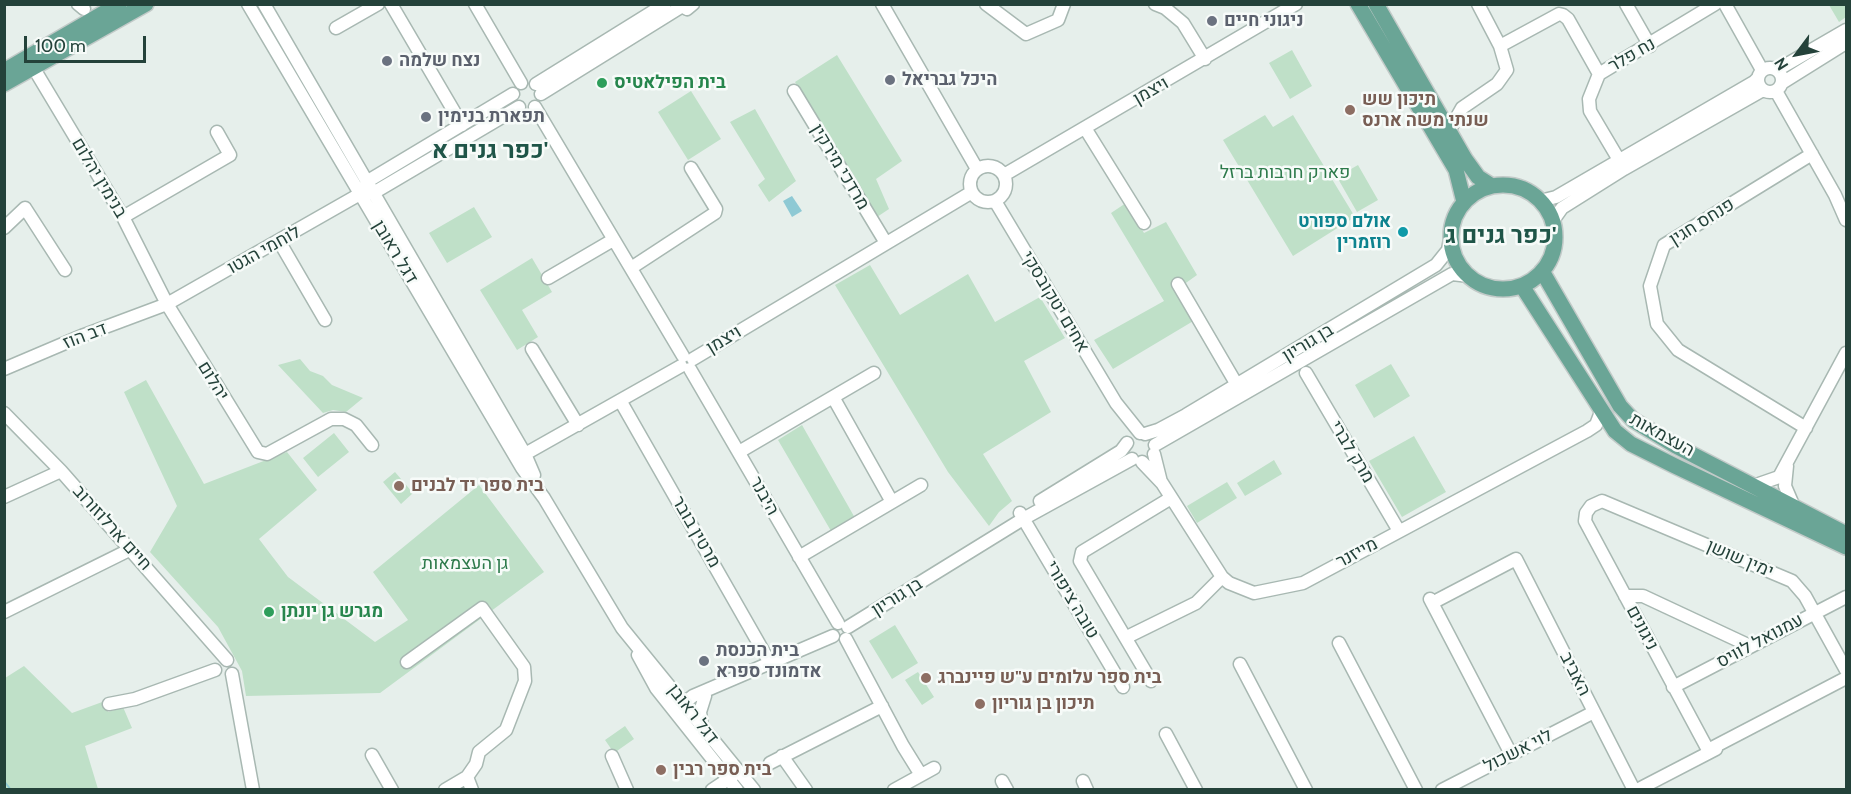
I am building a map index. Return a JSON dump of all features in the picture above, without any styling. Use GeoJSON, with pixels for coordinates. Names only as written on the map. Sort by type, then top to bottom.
{"type":"FeatureCollection","features":[{"type":"Feature","properties":{"kind":"main road"},"geometry":{"type":"LineString","coordinates":[[4,84],[119,4]]}},
{"type":"Feature","properties":{"kind":"main road"},"geometry":{"type":"LineString","coordinates":[[4,71],[34,61],[146,4]]}},
{"type":"Feature","properties":{"kind":"main road"},"geometry":{"type":"LineString","coordinates":[[1358,4],[1456,170],[1464,202]]}},
{"type":"Feature","properties":{"kind":"main road"},"geometry":{"type":"LineString","coordinates":[[1376,4],[1478,177],[1492,186]]}},
{"type":"Feature","properties":{"kind":"main road"},"geometry":{"type":"LineString","coordinates":[[1509,185],[1526,190],[1540,201],[1552,222],[1553,247],[1542,271],[1522,286],[1494,288],[1468,276],[1455,257],[1451,233],[1455,216],[1464,202],[1477,192],[1492,186],[1509,185]]}},
{"type":"Feature","properties":{"kind":"main road","name":"העצמאות"},"geometry":{"type":"LineString","coordinates":[[1542,271],[1620,406],[1633,420],[1846,534]]}},
{"type":"Feature","properties":{"kind":"main road","name":"העצמאות"},"geometry":{"type":"LineString","coordinates":[[1522,286],[1612,428],[1631,444],[1846,548]]}},
{"type":"Feature","properties":{"kind":"street","name":"דגל ראובן"},"geometry":{"type":"LineString","coordinates":[[248,4],[360,194],[521,457]]}},
{"type":"Feature","properties":{"kind":"street","name":"דגל ראובן"},"geometry":{"type":"LineString","coordinates":[[264,4],[375,192],[544,498],[631,640],[656,688],[731,785]]}},
{"type":"Feature","properties":{"kind":"street"},"geometry":{"type":"LineString","coordinates":[[336,28],[378,4]]}},
{"type":"Feature","properties":{"kind":"street"},"geometry":{"type":"LineString","coordinates":[[391,4],[462,124]]}},
{"type":"Feature","properties":{"kind":"street"},"geometry":{"type":"LineString","coordinates":[[475,4],[521,83],[538,89],[679,6],[687,9],[693,4]]}},
{"type":"Feature","properties":{"kind":"street"},"geometry":{"type":"LineString","coordinates":[[521,83],[513,94],[519,107],[529,110],[535,107],[538,89],[666,4]]}},
{"type":"Feature","properties":{"kind":"street"},"geometry":{"type":"LineString","coordinates":[[882,4],[977,170]]}},
{"type":"Feature","properties":{"kind":"street"},"geometry":{"type":"LineString","coordinates":[[986,4],[1026,33],[1058,20],[1064,4]]}},
{"type":"Feature","properties":{"kind":"street"},"geometry":{"type":"LineString","coordinates":[[1155,4],[1165,8],[1183,23],[1205,59]]}},
{"type":"Feature","properties":{"kind":"street","name":"ויצמן"},"geometry":{"type":"LineString","coordinates":[[1004,175],[1296,4]]}},
{"type":"Feature","properties":{"kind":"street"},"geometry":{"type":"LineString","coordinates":[[1449,131],[1462,108],[1501,80],[1507,70],[1500,46],[1478,4]]}},
{"type":"Feature","properties":{"kind":"street"},"geometry":{"type":"LineString","coordinates":[[1626,4],[1650,46]]}},
{"type":"Feature","properties":{"kind":"street","name":"נח פלר"},"geometry":{"type":"LineString","coordinates":[[1618,160],[1590,111],[1589,99],[1599,74],[1650,46],[1715,4]]}},
{"type":"Feature","properties":{"kind":"street"},"geometry":{"type":"LineString","coordinates":[[1725,4],[1760,74],[1774,88],[1846,220]]}},
{"type":"Feature","properties":{"kind":"street"},"geometry":{"type":"LineString","coordinates":[[1500,46],[1558,14],[1563,15],[1568,19],[1599,74]]}},
{"type":"Feature","properties":{"kind":"street"},"geometry":{"type":"LineString","coordinates":[[1777,69],[1846,30]]}},
{"type":"Feature","properties":{"kind":"street"},"geometry":{"type":"LineString","coordinates":[[1552,222],[1562,208],[1580,197],[1774,88],[1846,43]]}},
{"type":"Feature","properties":{"kind":"street","name":"בנימין יהלום"},"geometry":{"type":"LineString","coordinates":[[34,61],[123,217],[167,304]]}},
{"type":"Feature","properties":{"kind":"street"},"geometry":{"type":"LineString","coordinates":[[1540,201],[1556,197],[1754,82],[1770,67],[1777,69],[1782,76],[1774,88]]}},
{"type":"Feature","properties":{"kind":"street","name":"מרדכי מירקין"},"geometry":{"type":"LineString","coordinates":[[794,90],[886,243]]}},
{"type":"Feature","properties":{"kind":"street","name":"לוחמי הגטו"},"geometry":{"type":"LineString","coordinates":[[360,194],[368,181],[513,94]]}},
{"type":"Feature","properties":{"kind":"street","name":"לוחמי הגטו"},"geometry":{"type":"LineString","coordinates":[[167,304],[360,194],[375,192],[519,107]]}},
{"type":"Feature","properties":{"kind":"street","name":"היבנר"},"geometry":{"type":"LineString","coordinates":[[535,107],[844,630],[882,706],[921,775]]}},
{"type":"Feature","properties":{"kind":"street"},"geometry":{"type":"LineString","coordinates":[[1085,128],[1144,223]]}},
{"type":"Feature","properties":{"kind":"street"},"geometry":{"type":"LineString","coordinates":[[123,217],[230,155],[217,132]]}},
{"type":"Feature","properties":{"kind":"street","name":"פנחס חגין"},"geometry":{"type":"LineString","coordinates":[[1806,428],[1678,350],[1657,324],[1650,286],[1664,245],[1812,154]]}},
{"type":"Feature","properties":{"kind":"street"},"geometry":{"type":"LineString","coordinates":[[994,166],[1004,175],[1005,188],[995,201],[981,200],[972,192],[970,183],[977,170],[994,166]]}},
{"type":"Feature","properties":{"kind":"street"},"geometry":{"type":"LineString","coordinates":[[631,268],[715,213],[716,209],[691,168]]}},
{"type":"Feature","properties":{"kind":"street","name":"ויצמן"},"geometry":{"type":"LineString","coordinates":[[521,457],[621,402],[972,192]]}},
{"type":"Feature","properties":{"kind":"street","name":"אחים יטקובסקי"},"geometry":{"type":"LineString","coordinates":[[995,201],[1135,437],[1127,453],[1137,460]]}},
{"type":"Feature","properties":{"kind":"street"},"geometry":{"type":"LineString","coordinates":[[4,228],[25,208],[65,270]]}},
{"type":"Feature","properties":{"kind":"street","name":"בן גוריון"},"geometry":{"type":"LineString","coordinates":[[844,630],[1007,529],[1021,516],[1121,451],[1135,437],[1158,430],[1237,385],[1436,265],[1448,250],[1451,233]]}},
{"type":"Feature","properties":{"kind":"street"},"geometry":{"type":"LineString","coordinates":[[548,278],[613,240]]}},
{"type":"Feature","properties":{"kind":"street"},"geometry":{"type":"LineString","coordinates":[[279,242],[325,320]]}},
{"type":"Feature","properties":{"kind":"street","name":"בן גוריון"},"geometry":{"type":"LineString","coordinates":[[1021,516],[1137,460],[1452,274],[1468,276]]}},
{"type":"Feature","properties":{"kind":"street"},"geometry":{"type":"LineString","coordinates":[[1178,284],[1237,385]]}},
{"type":"Feature","properties":{"kind":"street","name":"דב הוז"},"geometry":{"type":"LineString","coordinates":[[4,369],[84,335],[167,304]]}},
{"type":"Feature","properties":{"kind":"street","name":"יהלום"},"geometry":{"type":"LineString","coordinates":[[167,304],[255,448],[262,454],[332,419],[344,419],[356,425],[372,445]]}},
{"type":"Feature","properties":{"kind":"street"},"geometry":{"type":"LineString","coordinates":[[532,349],[578,425]]}},
{"type":"Feature","properties":{"kind":"street"},"geometry":{"type":"LineString","coordinates":[[1753,486],[1772,481],[1787,465],[1846,353]]}},
{"type":"Feature","properties":{"kind":"street"},"geometry":{"type":"LineString","coordinates":[[739,452],[874,373]]}},
{"type":"Feature","properties":{"kind":"street","name":"מרק לברי"},"geometry":{"type":"LineString","coordinates":[[1306,373],[1399,531]]}},
{"type":"Feature","properties":{"kind":"street"},"geometry":{"type":"LineString","coordinates":[[833,397],[892,502]]}},
{"type":"Feature","properties":{"kind":"street","name":"מרטין בובר"},"geometry":{"type":"LineString","coordinates":[[621,402],[770,663]]}},
{"type":"Feature","properties":{"kind":"street","name":"מייזנר"},"geometry":{"type":"LineString","coordinates":[[1137,460],[1161,483],[1222,577],[1229,583],[1254,593],[1303,583],[1587,431],[1596,425],[1601,412]]}},
{"type":"Feature","properties":{"kind":"street","name":"חיים ארלוזורוב"},"geometry":{"type":"LineString","coordinates":[[4,413],[61,471],[217,645],[223,669],[234,694],[253,789]]}},
{"type":"Feature","properties":{"kind":"street","name":"מייזנר"},"geometry":{"type":"LineString","coordinates":[[1587,431],[1612,428]]}},
{"type":"Feature","properties":{"kind":"street"},"geometry":{"type":"LineString","coordinates":[[1135,437],[1154,449]]}},
{"type":"Feature","properties":{"kind":"street","name":"מייזנר"},"geometry":{"type":"LineString","coordinates":[[1154,449],[1161,483]]}},
{"type":"Feature","properties":{"kind":"street"},"geometry":{"type":"LineString","coordinates":[[1787,465],[1785,486],[1794,507]]}},
{"type":"Feature","properties":{"kind":"street"},"geometry":{"type":"LineString","coordinates":[[4,497],[61,471]]}},
{"type":"Feature","properties":{"kind":"street"},"geometry":{"type":"LineString","coordinates":[[799,556],[921,485]]}},
{"type":"Feature","properties":{"kind":"street"},"geometry":{"type":"LineString","coordinates":[[1151,681],[1080,561],[1082,552],[1171,498]]}},
{"type":"Feature","properties":{"kind":"street","name":"ימין שושן"},"geometry":{"type":"LineString","coordinates":[[1591,506],[1602,501],[1792,581],[1805,596],[1846,670]]}},
{"type":"Feature","properties":{"kind":"street","name":"ניגונים"},"geometry":{"type":"LineString","coordinates":[[1591,506],[1586,513],[1585,521],[1708,750],[1846,678]]}},
{"type":"Feature","properties":{"kind":"street","name":"טובה ציפורי"},"geometry":{"type":"LineString","coordinates":[[1021,516],[1123,687]]}},
{"type":"Feature","properties":{"kind":"street"},"geometry":{"type":"LineString","coordinates":[[4,612],[130,549]]}},
{"type":"Feature","properties":{"kind":"street","name":"האביב"},"geometry":{"type":"LineString","coordinates":[[1511,754],[1431,601],[1516,559],[1636,789]]}},
{"type":"Feature","properties":{"kind":"street"},"geometry":{"type":"LineString","coordinates":[[1127,637],[1172,617],[1196,603],[1222,577]]}},
{"type":"Feature","properties":{"kind":"street"},"geometry":{"type":"LineString","coordinates":[[1625,596],[1643,596],[1750,646]]}},
{"type":"Feature","properties":{"kind":"street","name":"עמנואל לוויס"},"geometry":{"type":"LineString","coordinates":[[1674,687],[1846,597]]}},
{"type":"Feature","properties":{"kind":"street"},"geometry":{"type":"LineString","coordinates":[[407,662],[482,608],[524,667],[525,681],[506,730],[479,752],[469,783],[445,789]]}},
{"type":"Feature","properties":{"kind":"street"},"geometry":{"type":"LineString","coordinates":[[675,713],[717,686],[832,636],[832,627],[844,630]]}},
{"type":"Feature","properties":{"kind":"street","name":"דגל ראובן"},"geometry":{"type":"LineString","coordinates":[[631,640],[754,789]]}},
{"type":"Feature","properties":{"kind":"street"},"geometry":{"type":"LineString","coordinates":[[1339,643],[1416,789]]}},
{"type":"Feature","properties":{"kind":"street"},"geometry":{"type":"LineString","coordinates":[[1240,664],[1306,789]]}},
{"type":"Feature","properties":{"kind":"street"},"geometry":{"type":"LineString","coordinates":[[109,704],[135,699],[223,669]]}},
{"type":"Feature","properties":{"kind":"street"},"geometry":{"type":"LineString","coordinates":[[685,705],[705,696],[717,686]]}},
{"type":"Feature","properties":{"kind":"street"},"geometry":{"type":"LineString","coordinates":[[703,727],[700,712],[705,696]]}},
{"type":"Feature","properties":{"kind":"street"},"geometry":{"type":"LineString","coordinates":[[770,763],[882,706]]}},
{"type":"Feature","properties":{"kind":"street","name":"לוי אשכול"},"geometry":{"type":"LineString","coordinates":[[1442,789],[1594,712]]}},
{"type":"Feature","properties":{"kind":"street"},"geometry":{"type":"LineString","coordinates":[[1166,734],[1196,789]]}},
{"type":"Feature","properties":{"kind":"street"},"geometry":{"type":"LineString","coordinates":[[1636,789],[1745,734]]}},
{"type":"Feature","properties":{"kind":"street"},"geometry":{"type":"LineString","coordinates":[[372,755],[392,789]]}},
{"type":"Feature","properties":{"kind":"street"},"geometry":{"type":"LineString","coordinates":[[612,756],[627,789]]}},
{"type":"Feature","properties":{"kind":"street"},"geometry":{"type":"LineString","coordinates":[[782,756],[807,789]]}},
{"type":"Feature","properties":{"kind":"street"},"geometry":{"type":"LineString","coordinates":[[894,789],[934,768]]}},
{"type":"Feature","properties":{"kind":"street"},"geometry":{"type":"LineString","coordinates":[[712,789],[731,785],[740,774]]}},
{"type":"Feature","properties":{"kind":"green space"},"geometry":{"type":"Polygon","coordinates":[[[1829,5],[1846,5],[1846,17],[1839,22],[1829,5]]]}},
{"type":"Feature","properties":{"kind":"green space"},"geometry":{"type":"Polygon","coordinates":[[[1292,50],[1312,86],[1290,99],[1269,63],[1292,50]]]}},
{"type":"Feature","properties":{"kind":"green space"},"geometry":{"type":"Polygon","coordinates":[[[837,55],[902,161],[876,179],[889,209],[877,217],[795,82],[837,55]]]}},
{"type":"Feature","properties":{"kind":"green space"},"geometry":{"type":"Polygon","coordinates":[[[691,91],[721,139],[688,160],[658,112],[691,91]]]}},
{"type":"Feature","properties":{"kind":"green space"},"geometry":{"type":"Polygon","coordinates":[[[755,109],[796,181],[769,202],[758,185],[765,179],[730,122],[755,109]]]}},
{"type":"Feature","properties":{"kind":"green space","name":"פארק חרבות ברזל"},"geometry":{"type":"Polygon","coordinates":[[[1265,115],[1273,127],[1293,115],[1355,217],[1293,256],[1223,140],[1265,115]]]}},
{"type":"Feature","properties":{"kind":"green space"},"geometry":{"type":"Polygon","coordinates":[[[1358,165],[1378,200],[1357,212],[1337,177],[1358,165]]]}},
{"type":"Feature","properties":{"kind":"green space"},"geometry":{"type":"Polygon","coordinates":[[[1126,203],[1144,233],[1166,222],[1197,275],[1176,290],[1195,320],[1113,369],[1094,340],[1164,301],[1111,213],[1126,203]]]}},
{"type":"Feature","properties":{"kind":"green space"},"geometry":{"type":"Polygon","coordinates":[[[474,207],[492,237],[447,263],[429,233],[474,207]]]}},
{"type":"Feature","properties":{"kind":"green space"},"geometry":{"type":"Polygon","coordinates":[[[532,258],[552,292],[522,310],[538,337],[517,350],[480,290],[532,258]]]}},
{"type":"Feature","properties":{"kind":"green space"},"geometry":{"type":"Polygon","coordinates":[[[870,265],[900,315],[968,274],[995,322],[1040,297],[1065,338],[1024,361],[1051,412],[983,454],[1012,501],[999,512],[989,526],[948,472],[835,285],[870,265]]]}},
{"type":"Feature","properties":{"kind":"green space"},"geometry":{"type":"Polygon","coordinates":[[[300,359],[310,371],[323,376],[332,385],[363,398],[346,412],[333,410],[323,413],[278,365],[300,359]]]}},
{"type":"Feature","properties":{"kind":"green space"},"geometry":{"type":"Polygon","coordinates":[[[1391,364],[1410,396],[1374,418],[1355,385],[1391,364]]]}},
{"type":"Feature","properties":{"kind":"green space","name":"גן העצמאות"},"geometry":{"type":"Polygon","coordinates":[[[146,380],[204,484],[287,452],[317,490],[259,539],[288,577],[375,642],[408,620],[373,572],[479,485],[544,572],[380,693],[246,696],[242,671],[218,627],[150,552],[177,506],[124,392],[146,380]]]}},
{"type":"Feature","properties":{"kind":"green space"},"geometry":{"type":"Polygon","coordinates":[[[802,425],[855,518],[831,531],[778,440],[802,425]]]}},
{"type":"Feature","properties":{"kind":"green space"},"geometry":{"type":"Polygon","coordinates":[[[334,433],[349,452],[318,477],[303,458],[334,433]]]}},
{"type":"Feature","properties":{"kind":"green space"},"geometry":{"type":"Polygon","coordinates":[[[1414,436],[1446,492],[1402,517],[1369,461],[1414,436]]]}},
{"type":"Feature","properties":{"kind":"green space"},"geometry":{"type":"Polygon","coordinates":[[[1274,460],[1282,474],[1245,496],[1237,483],[1274,460]]]}},
{"type":"Feature","properties":{"kind":"green space"},"geometry":{"type":"Polygon","coordinates":[[[395,472],[413,493],[401,504],[383,482],[395,472]]]}},
{"type":"Feature","properties":{"kind":"green space"},"geometry":{"type":"Polygon","coordinates":[[[1227,482],[1237,498],[1197,523],[1187,506],[1227,482]]]}},
{"type":"Feature","properties":{"kind":"green space"},"geometry":{"type":"Polygon","coordinates":[[[895,625],[918,663],[892,679],[869,641],[895,625]]]}},
{"type":"Feature","properties":{"kind":"green space"},"geometry":{"type":"Polygon","coordinates":[[[24,666],[72,713],[105,701],[108,712],[123,707],[132,728],[85,746],[98,789],[5,790],[5,678],[24,666]]]}},
{"type":"Feature","properties":{"kind":"green space"},"geometry":{"type":"Polygon","coordinates":[[[918,672],[934,697],[922,705],[905,680],[918,672]]]}},
{"type":"Feature","properties":{"kind":"green space"},"geometry":{"type":"Polygon","coordinates":[[[625,726],[634,739],[614,753],[605,740],[625,726]]]}},
{"type":"Feature","properties":{"kind":"water"},"geometry":{"type":"Polygon","coordinates":[[[792,196],[802,211],[792,217],[783,201],[792,196]]]}},
{"type":"Feature","properties":{"kind":"waterway"},"geometry":{"type":"LineString","coordinates":[[4,781],[11,790]]}},
{"type":"Feature","properties":{"kind":"place","name":"ניגוני חיים"},"geometry":{"type":"Point","coordinates":[1212,21]}},
{"type":"Feature","properties":{"kind":"place","name":"נצח שלמה"},"geometry":{"type":"Point","coordinates":[387,61]}},
{"type":"Feature","properties":{"kind":"place","name":"היכל גבריאל"},"geometry":{"type":"Point","coordinates":[890,80]}},
{"type":"Feature","properties":{"kind":"place","name":"בית הפילאטיס"},"geometry":{"type":"Point","coordinates":[602,83]}},
{"type":"Feature","properties":{"kind":"place","name":"תיכון שש שנתי משה ארנס"},"geometry":{"type":"Point","coordinates":[1350,110]}},
{"type":"Feature","properties":{"kind":"place","name":"תפארת בנימין"},"geometry":{"type":"Point","coordinates":[426,117]}},
{"type":"Feature","properties":{"kind":"place","name":"אולם ספורט רוזמרין"},"geometry":{"type":"Point","coordinates":[1403,232]}},
{"type":"Feature","properties":{"kind":"place","name":"בית ספר יד לבנים"},"geometry":{"type":"Point","coordinates":[399,486]}},
{"type":"Feature","properties":{"kind":"place","name":"מגרש גן יונתן"},"geometry":{"type":"Point","coordinates":[269,612]}},
{"type":"Feature","properties":{"kind":"place","name":"בית הכנסת אדמונד ספרא"},"geometry":{"type":"Point","coordinates":[704,661]}},
{"type":"Feature","properties":{"kind":"place","name":"בית ספר עלומים ע\"ש פיינברג"},"geometry":{"type":"Point","coordinates":[926,678]}},
{"type":"Feature","properties":{"kind":"place","name":"תיכון בן גוריון"},"geometry":{"type":"Point","coordinates":[980,704]}},
{"type":"Feature","properties":{"kind":"place","name":"בית ספר רבין"},"geometry":{"type":"Point","coordinates":[661,770]}},
{"type":"Feature","properties":{"kind":"district","name":"כפר גנים א'"},"geometry":{"type":"Point","coordinates":[490,151]}},
{"type":"Feature","properties":{"kind":"district","name":"כפר גנים ג'"},"geometry":{"type":"Point","coordinates":[1501,236]}}]}
